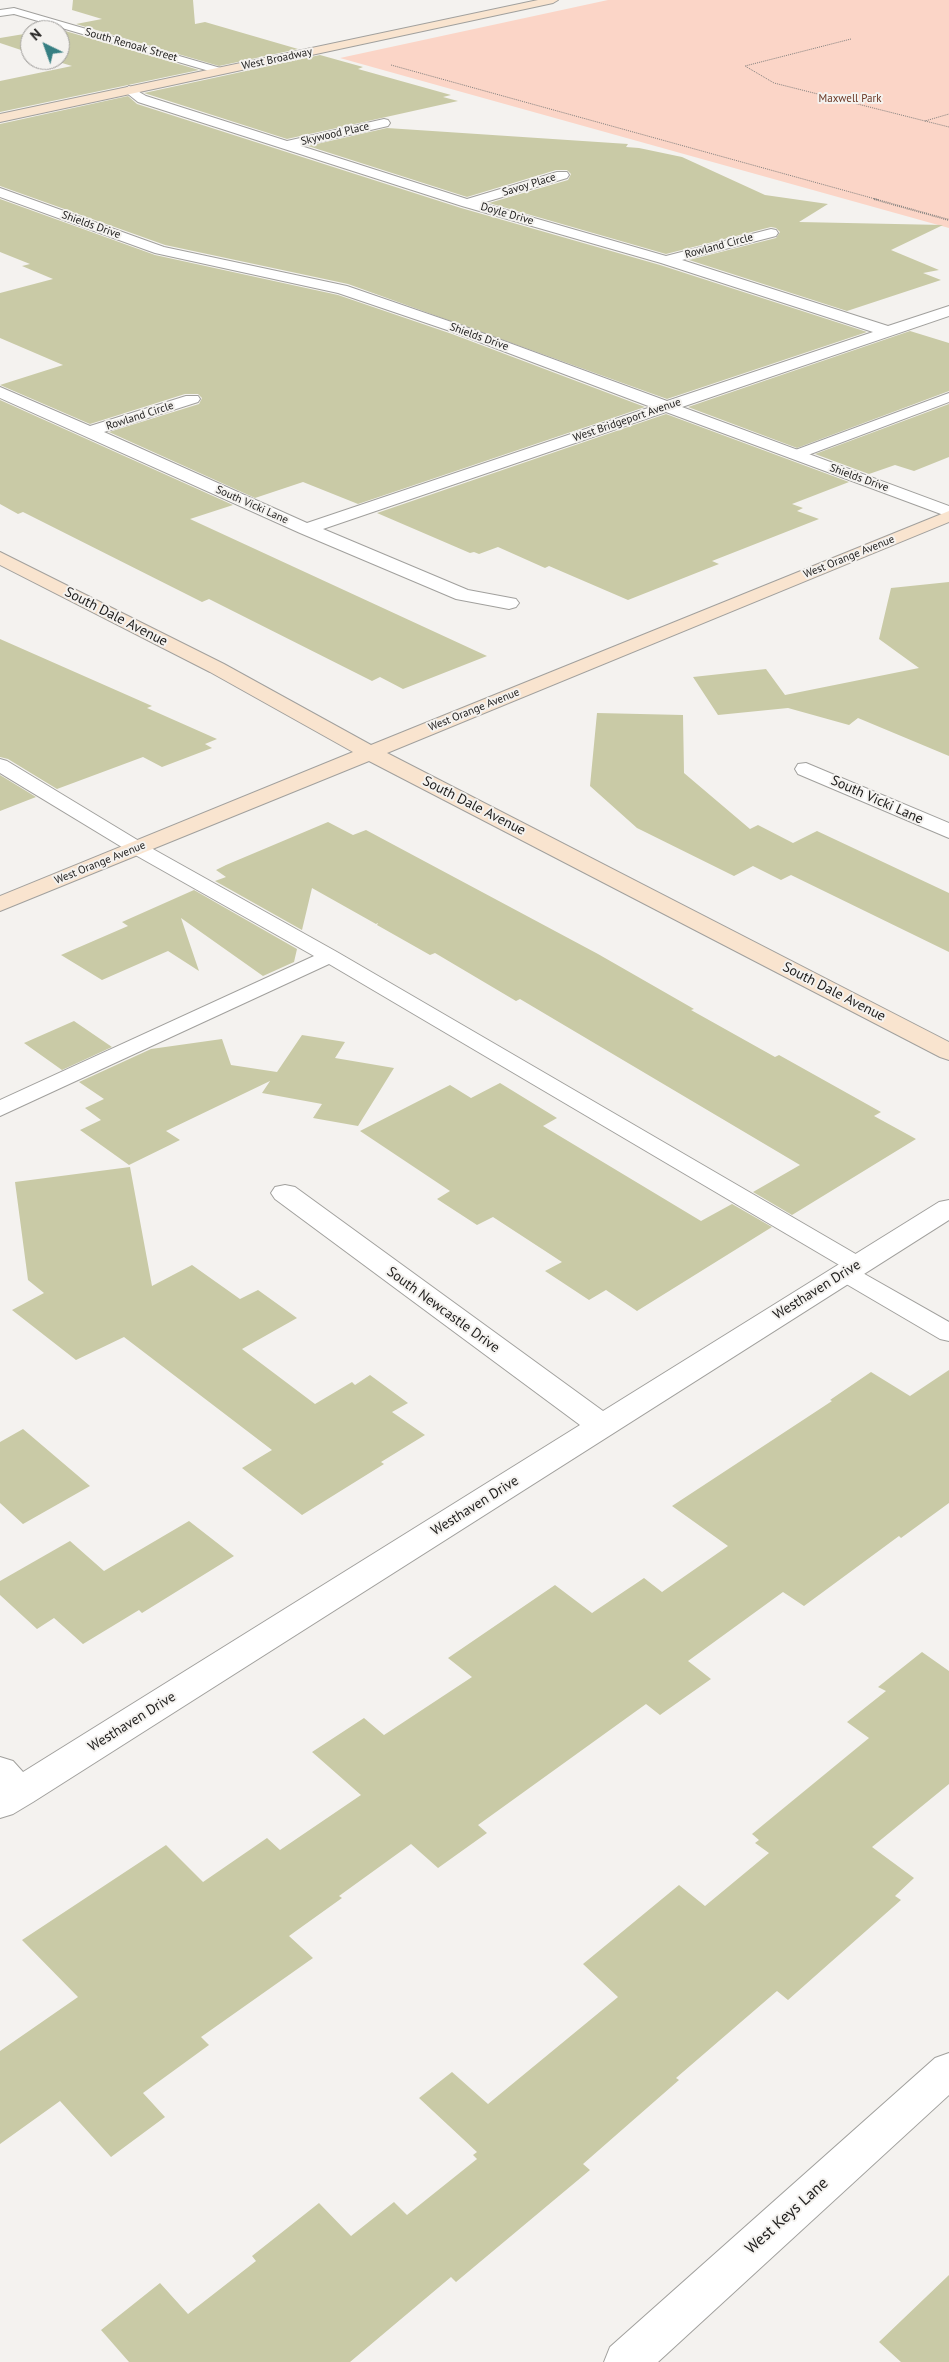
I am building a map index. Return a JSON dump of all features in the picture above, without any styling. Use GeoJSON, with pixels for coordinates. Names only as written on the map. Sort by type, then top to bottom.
{"type":"FeatureCollection","features":[{"type":"Feature","properties":{"kind":"street","name":"West Broadway"},"geometry":{"type":"LineString","coordinates":[[0,118],[554,0]]}},
{"type":"Feature","properties":{"kind":"street","name":"South Renoak Street"},"geometry":{"type":"LineString","coordinates":[[0,13],[14,10],[220,71]]}},
{"type":"Feature","properties":{"kind":"street","name":"Doyle Drive"},"geometry":{"type":"LineString","coordinates":[[129,90],[142,99],[467,203],[666,260],[887,331]]}},
{"type":"Feature","properties":{"kind":"street","name":"Skywood Place"},"geometry":{"type":"LineString","coordinates":[[287,145],[384,123]]}},
{"type":"Feature","properties":{"kind":"street","name":"Savoy Place"},"geometry":{"type":"LineString","coordinates":[[467,203],[562,175]]}},
{"type":"Feature","properties":{"kind":"street","name":"Shields Drive"},"geometry":{"type":"LineString","coordinates":[[0,192],[160,250],[342,289],[458,329],[949,512]]}},
{"type":"Feature","properties":{"kind":"street","name":"Rowland Circle"},"geometry":{"type":"LineString","coordinates":[[666,260],[771,233]]}},
{"type":"Feature","properties":{"kind":"street","name":"West Bridgeport Avenue"},"geometry":{"type":"LineString","coordinates":[[306,529],[949,311]]}},
{"type":"Feature","properties":{"kind":"street","name":"South Vicki Lane"},"geometry":{"type":"LineString","coordinates":[[0,392],[306,529],[463,595],[509,603]]}},
{"type":"Feature","properties":{"kind":"street","name":"Rowland Circle"},"geometry":{"type":"LineString","coordinates":[[88,432],[192,399]]}},
{"type":"Feature","properties":{"kind":"street","name":"West Orange Avenue"},"geometry":{"type":"LineString","coordinates":[[0,904],[949,516]]}},
{"type":"Feature","properties":{"kind":"street","name":"South Dale Avenue"},"geometry":{"type":"LineString","coordinates":[[0,558],[217,668],[370,752],[949,1052]]}},
{"type":"Feature","properties":{"kind":"street","name":"South Vicki Lane"},"geometry":{"type":"LineString","coordinates":[[806,768],[949,831]]}},
{"type":"Feature","properties":{"kind":"street","name":"South Newcastle Drive"},"geometry":{"type":"LineString","coordinates":[[285,1193],[602,1426]]}},
{"type":"Feature","properties":{"kind":"street","name":"Westhaven Drive"},"geometry":{"type":"LineString","coordinates":[[7,1789],[602,1426],[949,1208]]}},
{"type":"Feature","properties":{"kind":"street","name":"West Keys Lane"},"geometry":{"type":"LineString","coordinates":[[626,2362],[949,2070]]}},
{"type":"Feature","properties":{"kind":"lane"},"geometry":{"type":"LineString","coordinates":[[795,454],[949,397]]}},
{"type":"Feature","properties":{"kind":"lane"},"geometry":{"type":"LineString","coordinates":[[0,764],[137,848],[330,956],[851,1269],[949,1333]]}},
{"type":"Feature","properties":{"kind":"lane"},"geometry":{"type":"LineString","coordinates":[[0,1109],[330,956]]}},
{"type":"Feature","properties":{"kind":"path"},"geometry":{"type":"LineString","coordinates":[[851,39],[745,66],[774,83],[949,127]]}},
{"type":"Feature","properties":{"kind":"path"},"geometry":{"type":"LineString","coordinates":[[390,65],[949,220]]}},
{"type":"Feature","properties":{"kind":"path"},"geometry":{"type":"LineString","coordinates":[[925,121],[949,114]]}},
{"type":"Feature","properties":{"kind":"green space","name":"Maxwell Park"},"geometry":{"type":"Polygon","coordinates":[[[608,0],[949,0],[949,228],[340,58],[608,0]]]}},
{"type":"Feature","properties":{"kind":"building"},"geometry":{"type":"Polygon","coordinates":[[[73,0],[193,0],[195,24],[205,22],[298,49],[219,66],[76,24],[102,19],[72,10],[73,0]]]}},
{"type":"Feature","properties":{"kind":"building"},"geometry":{"type":"Polygon","coordinates":[[[70,32],[199,70],[0,112],[0,81],[53,70],[70,70],[70,66],[72,66],[70,65],[70,32]]]}},
{"type":"Feature","properties":{"kind":"building"},"geometry":{"type":"Polygon","coordinates":[[[20,35],[20,50],[0,43],[0,38],[20,35]]]}},
{"type":"Feature","properties":{"kind":"building"},"geometry":{"type":"Polygon","coordinates":[[[320,55],[363,67],[358,69],[451,95],[443,97],[458,101],[287,139],[144,93],[320,55]]]}},
{"type":"Feature","properties":{"kind":"building"},"geometry":{"type":"Polygon","coordinates":[[[128,96],[137,104],[461,208],[660,265],[867,332],[667,399],[348,284],[165,245],[0,186],[0,124],[128,96]]]}},
{"type":"Feature","properties":{"kind":"building"},"geometry":{"type":"Polygon","coordinates":[[[387,128],[628,144],[626,147],[682,157],[765,195],[828,204],[799,222],[943,225],[891,250],[939,270],[923,273],[941,280],[847,311],[689,260],[776,238],[780,232],[776,228],[771,227],[666,254],[489,203],[568,180],[571,174],[567,170],[556,170],[467,197],[308,146],[387,128]]]}},
{"type":"Feature","properties":{"kind":"building"},"geometry":{"type":"Polygon","coordinates":[[[0,199],[155,255],[338,295],[452,334],[645,407],[358,504],[303,482],[255,498],[109,432],[199,404],[202,398],[198,394],[185,394],[90,424],[0,385],[63,365],[0,338],[0,293],[53,279],[22,266],[30,264],[0,252],[0,199]]]}},
{"type":"Feature","properties":{"kind":"building"},"geometry":{"type":"Polygon","coordinates":[[[910,331],[949,343],[949,391],[797,448],[688,407],[910,331]]]}},
{"type":"Feature","properties":{"kind":"building"},"geometry":{"type":"Polygon","coordinates":[[[0,400],[233,505],[190,519],[487,656],[403,689],[380,677],[372,681],[209,599],[202,602],[23,512],[18,514],[0,504],[0,400]]]}},
{"type":"Feature","properties":{"kind":"building"},"geometry":{"type":"Polygon","coordinates":[[[949,404],[949,457],[914,471],[895,465],[869,474],[815,454],[949,404]]]}},
{"type":"Feature","properties":{"kind":"building"},"geometry":{"type":"Polygon","coordinates":[[[666,414],[849,482],[792,504],[803,508],[797,511],[819,519],[712,561],[719,564],[628,600],[549,566],[545,568],[498,547],[479,554],[470,553],[377,513],[666,414]]]}},
{"type":"Feature","properties":{"kind":"building"},"geometry":{"type":"Polygon","coordinates":[[[949,582],[949,756],[858,718],[849,725],[788,708],[718,715],[693,677],[766,669],[785,695],[919,668],[879,639],[891,588],[949,582]]]}},
{"type":"Feature","properties":{"kind":"building"},"geometry":{"type":"Polygon","coordinates":[[[0,639],[152,706],[147,708],[217,739],[205,744],[212,748],[162,767],[143,757],[57,789],[8,759],[0,757],[0,639]]]}},
{"type":"Feature","properties":{"kind":"building"},"geometry":{"type":"Polygon","coordinates":[[[597,713],[683,715],[684,773],[750,829],[758,825],[793,843],[817,831],[949,893],[949,952],[791,875],[781,880],[753,866],[734,876],[637,828],[590,786],[597,713]]]}},
{"type":"Feature","properties":{"kind":"building"},"geometry":{"type":"Polygon","coordinates":[[[0,775],[36,797],[0,811],[0,775]]]}},
{"type":"Feature","properties":{"kind":"building"},"geometry":{"type":"Polygon","coordinates":[[[328,822],[353,835],[366,830],[598,954],[694,1009],[691,1010],[775,1057],[779,1055],[881,1112],[874,1116],[916,1139],[792,1215],[753,1192],[800,1165],[520,999],[516,1001],[435,953],[430,955],[377,925],[378,923],[376,924],[312,888],[302,930],[215,881],[226,877],[216,870],[328,822]]]}},
{"type":"Feature","properties":{"kind":"building"},"geometry":{"type":"Polygon","coordinates":[[[194,890],[297,949],[294,962],[263,976],[181,918],[199,971],[168,951],[102,980],[61,955],[128,926],[122,922],[194,890]]]}},
{"type":"Feature","properties":{"kind":"building"},"geometry":{"type":"Polygon","coordinates":[[[74,1021],[112,1047],[62,1070],[24,1043],[74,1021]]]}},
{"type":"Feature","properties":{"kind":"building"},"geometry":{"type":"Polygon","coordinates":[[[302,1035],[345,1042],[335,1058],[394,1068],[358,1126],[313,1118],[322,1104],[262,1093],[270,1081],[166,1131],[180,1140],[129,1165],[80,1130],[101,1120],[85,1108],[104,1099],[79,1082],[151,1049],[222,1039],[231,1065],[277,1072],[302,1035]]]}},
{"type":"Feature","properties":{"kind":"building"},"geometry":{"type":"Polygon","coordinates":[[[500,1083],[557,1118],[543,1126],[701,1221],[732,1204],[772,1227],[637,1311],[606,1290],[589,1300],[545,1271],[562,1262],[493,1217],[477,1225],[437,1199],[450,1191],[360,1131],[450,1085],[471,1098],[500,1083]]]}},
{"type":"Feature","properties":{"kind":"building"},"geometry":{"type":"Polygon","coordinates":[[[130,1167],[152,1286],[192,1265],[240,1299],[258,1290],[297,1318],[242,1349],[315,1404],[352,1382],[355,1385],[370,1375],[408,1403],[392,1412],[425,1435],[381,1462],[384,1464],[302,1515],[242,1468],[272,1450],[124,1337],[76,1360],[12,1310],[44,1293],[28,1280],[15,1182],[130,1167]]]}},
{"type":"Feature","properties":{"kind":"building"},"geometry":{"type":"Polygon","coordinates":[[[949,1370],[949,1503],[901,1538],[899,1536],[804,1606],[783,1592],[688,1661],[711,1679],[660,1715],[646,1704],[478,1825],[487,1833],[438,1868],[411,1844],[339,1896],[342,1898],[289,1936],[313,1958],[201,2037],[209,2045],[143,2093],[165,2117],[111,2157],[60,2101],[0,2144],[0,2051],[78,1997],[22,1940],[166,1845],[203,1882],[267,1838],[280,1850],[361,1795],[312,1752],[364,1718],[384,1735],[472,1677],[448,1658],[555,1585],[592,1613],[644,1578],[662,1592],[728,1546],[672,1506],[832,1401],[830,1400],[871,1372],[910,1396],[949,1370]]]}},
{"type":"Feature","properties":{"kind":"building"},"geometry":{"type":"Polygon","coordinates":[[[23,1429],[90,1486],[23,1524],[0,1503],[0,1442],[23,1429]]]}},
{"type":"Feature","properties":{"kind":"building"},"geometry":{"type":"Polygon","coordinates":[[[189,1521],[234,1556],[142,1613],[139,1610],[83,1644],[54,1618],[37,1629],[0,1595],[0,1581],[70,1541],[104,1571],[189,1521]]]}},
{"type":"Feature","properties":{"kind":"building"},"geometry":{"type":"Polygon","coordinates":[[[922,1652],[949,1671],[949,1784],[872,1847],[914,1878],[895,1896],[901,1900],[788,2000],[777,1991],[676,2078],[679,2080],[583,2164],[590,2170],[456,2282],[451,2277],[350,2362],[129,2362],[101,2330],[160,2283],[188,2314],[256,2261],[252,2256],[319,2203],[351,2236],[394,2202],[407,2215],[477,2159],[473,2155],[477,2152],[419,2098],[452,2072],[488,2104],[618,1997],[583,1964],[679,1885],[705,1906],[769,1853],[755,1843],[759,1840],[752,1834],[869,1738],[847,1722],[886,1691],[878,1687],[922,1652]]]}},
{"type":"Feature","properties":{"kind":"building"},"geometry":{"type":"Polygon","coordinates":[[[949,2275],[949,2362],[901,2362],[879,2342],[949,2275]]]}}]}
